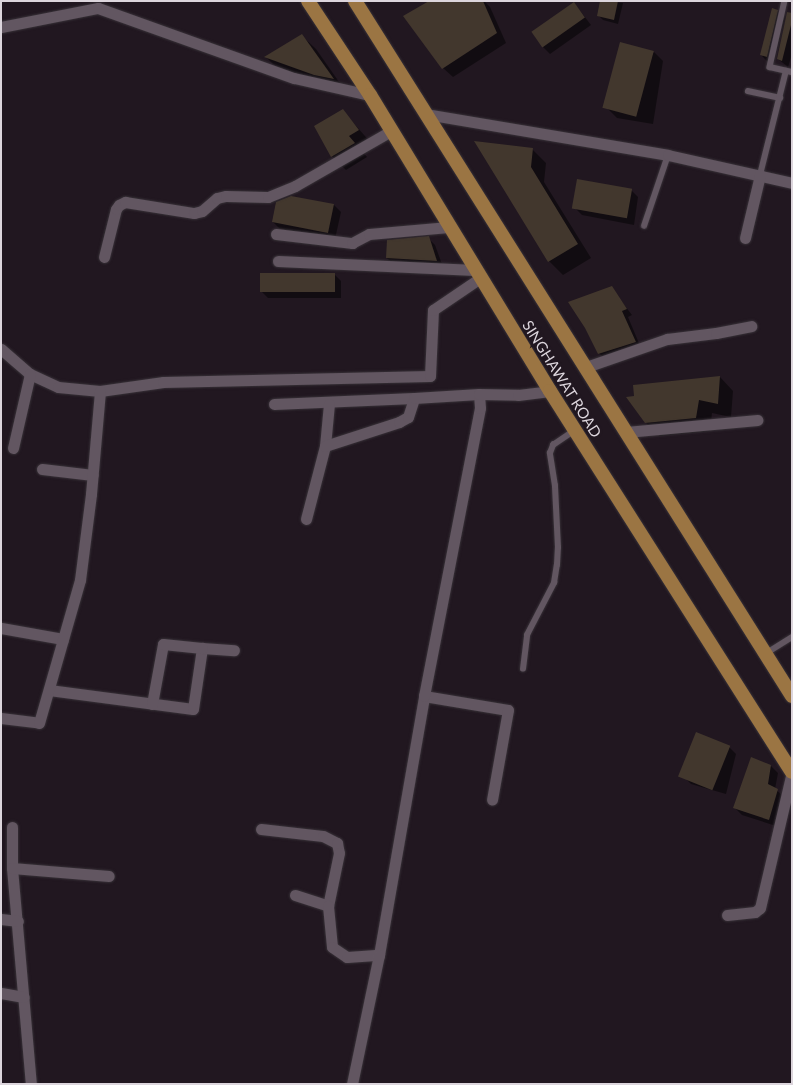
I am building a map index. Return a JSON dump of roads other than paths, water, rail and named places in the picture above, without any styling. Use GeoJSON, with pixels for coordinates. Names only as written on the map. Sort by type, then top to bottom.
{"type":"FeatureCollection","features":[{"type":"Feature","properties":{"kind":"main road","name":"SINGHAWAT ROAD"},"geometry":{"type":"LineString","coordinates":[[308,1],[370,95],[477,274],[792,772]]}},
{"type":"Feature","properties":{"kind":"main road","name":"SINGHAWAT ROAD"},"geometry":{"type":"LineString","coordinates":[[355,1],[792,696]]}},
{"type":"Feature","properties":{"kind":"street"},"geometry":{"type":"LineString","coordinates":[[1,27],[98,8],[294,78],[370,95]]}},
{"type":"Feature","properties":{"kind":"street"},"geometry":{"type":"LineString","coordinates":[[426,114],[668,155],[792,183]]}},
{"type":"Feature","properties":{"kind":"street"},"geometry":{"type":"LineString","coordinates":[[104,257],[119,204],[124,202],[194,213],[202,211],[217,198],[226,196],[268,197],[295,186],[391,131]]}},
{"type":"Feature","properties":{"kind":"street"},"geometry":{"type":"LineString","coordinates":[[746,238],[760,175]]}},
{"type":"Feature","properties":{"kind":"street"},"geometry":{"type":"LineString","coordinates":[[276,234],[352,243],[369,234],[449,227]]}},
{"type":"Feature","properties":{"kind":"street"},"geometry":{"type":"LineString","coordinates":[[278,261],[477,274]]}},
{"type":"Feature","properties":{"kind":"street"},"geometry":{"type":"LineString","coordinates":[[1,349],[30,374],[58,387],[100,391],[163,382],[430,376],[433,310],[477,274]]}},
{"type":"Feature","properties":{"kind":"street"},"geometry":{"type":"LineString","coordinates":[[586,368],[667,339],[750,326]]}},
{"type":"Feature","properties":{"kind":"street"},"geometry":{"type":"LineString","coordinates":[[13,448],[30,374]]}},
{"type":"Feature","properties":{"kind":"street"},"geometry":{"type":"LineString","coordinates":[[1,718],[39,723],[49,690],[80,580],[93,475],[100,391]]}},
{"type":"Feature","properties":{"kind":"street"},"geometry":{"type":"LineString","coordinates":[[274,404],[329,404],[478,394],[518,395],[550,391]]}},
{"type":"Feature","properties":{"kind":"street"},"geometry":{"type":"LineString","coordinates":[[352,1084],[379,955],[424,696],[480,408],[478,394]]}},
{"type":"Feature","properties":{"kind":"street"},"geometry":{"type":"LineString","coordinates":[[325,446],[399,422],[408,417],[414,398]]}},
{"type":"Feature","properties":{"kind":"street"},"geometry":{"type":"LineString","coordinates":[[306,519],[325,446],[329,404]]}},
{"type":"Feature","properties":{"kind":"street"},"geometry":{"type":"LineString","coordinates":[[626,432],[757,420]]}},
{"type":"Feature","properties":{"kind":"street"},"geometry":{"type":"LineString","coordinates":[[42,470],[93,475]]}},
{"type":"Feature","properties":{"kind":"street"},"geometry":{"type":"LineString","coordinates":[[1,628],[63,639]]}},
{"type":"Feature","properties":{"kind":"street"},"geometry":{"type":"LineString","coordinates":[[152,704],[164,644],[234,650]]}},
{"type":"Feature","properties":{"kind":"street"},"geometry":{"type":"LineString","coordinates":[[49,690],[193,710],[202,648]]}},
{"type":"Feature","properties":{"kind":"street"},"geometry":{"type":"LineString","coordinates":[[424,696],[508,710],[492,800]]}},
{"type":"Feature","properties":{"kind":"street"},"geometry":{"type":"LineString","coordinates":[[727,915],[755,912],[760,908],[792,772]]}},
{"type":"Feature","properties":{"kind":"street"},"geometry":{"type":"LineString","coordinates":[[12,827],[8,862],[18,921],[31,1084]]}},
{"type":"Feature","properties":{"kind":"street"},"geometry":{"type":"LineString","coordinates":[[261,829],[323,836],[337,843],[339,854],[328,906],[332,947],[347,957],[379,955]]}},
{"type":"Feature","properties":{"kind":"street"},"geometry":{"type":"LineString","coordinates":[[8,862],[109,876]]}},
{"type":"Feature","properties":{"kind":"street"},"geometry":{"type":"LineString","coordinates":[[296,895],[328,906]]}},
{"type":"Feature","properties":{"kind":"street"},"geometry":{"type":"LineString","coordinates":[[1,920],[18,921]]}},
{"type":"Feature","properties":{"kind":"street"},"geometry":{"type":"LineString","coordinates":[[1,993],[24,997]]}},
{"type":"Feature","properties":{"kind":"lane"},"geometry":{"type":"LineString","coordinates":[[760,175],[780,98],[789,72],[770,67],[785,2],[792,5]]}},
{"type":"Feature","properties":{"kind":"lane"},"geometry":{"type":"LineString","coordinates":[[748,91],[780,98]]}},
{"type":"Feature","properties":{"kind":"lane"},"geometry":{"type":"LineString","coordinates":[[644,226],[668,155]]}},
{"type":"Feature","properties":{"kind":"lane"},"geometry":{"type":"LineString","coordinates":[[523,669],[527,635],[554,583],[557,565],[558,548],[550,453],[553,445],[575,430]]}},
{"type":"Feature","properties":{"kind":"lane"},"geometry":{"type":"LineString","coordinates":[[765,654],[792,637]]}}]}
